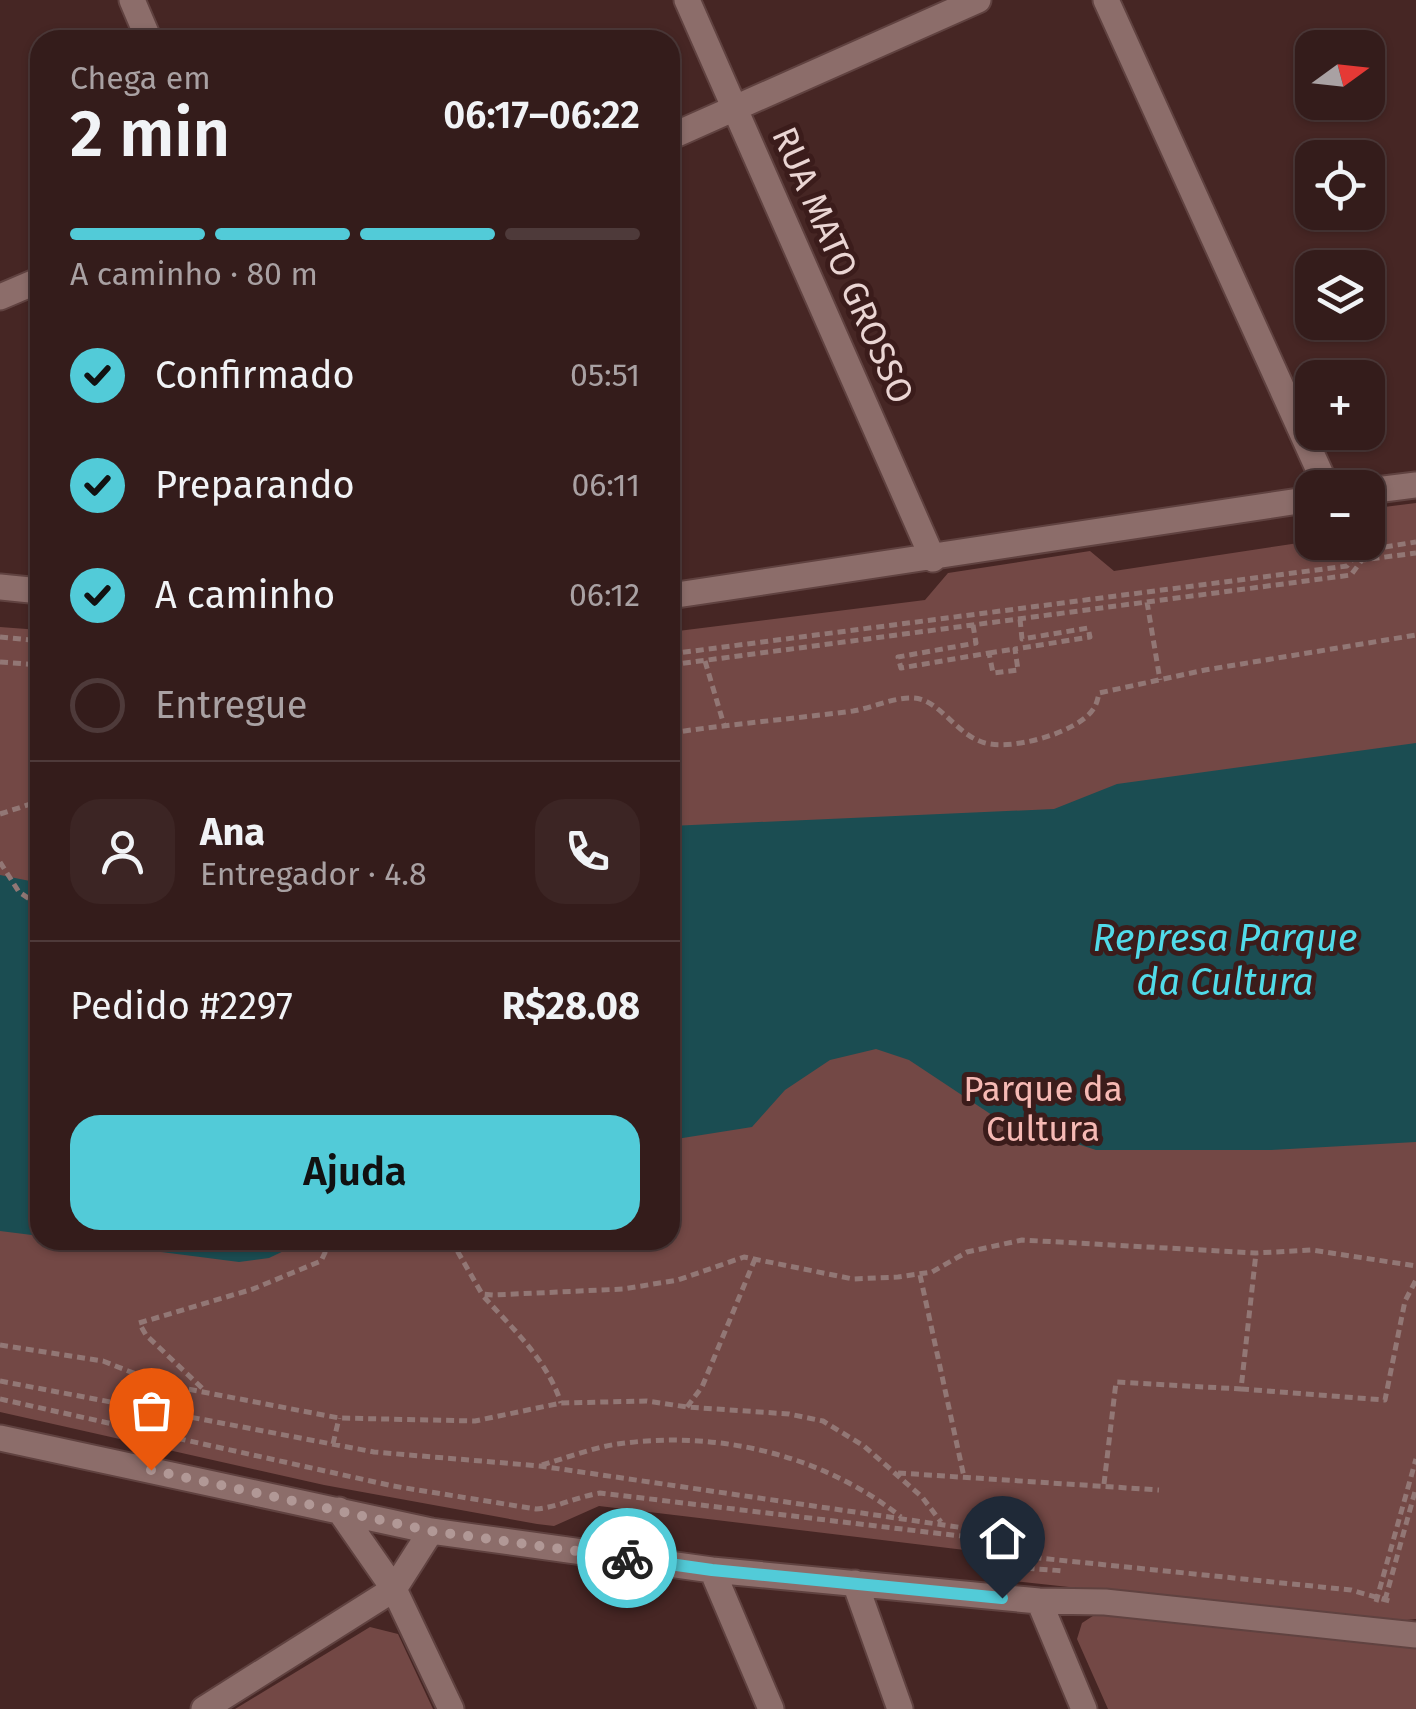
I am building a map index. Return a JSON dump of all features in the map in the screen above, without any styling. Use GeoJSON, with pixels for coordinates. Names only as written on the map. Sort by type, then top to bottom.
{"type":"FeatureCollection","features":[{"type":"Feature","properties":{"kind":"street"},"geometry":{"type":"LineString","coordinates":[[132,0],[145,30]]}},
{"type":"Feature","properties":{"kind":"street","name":"RUA MATO GROSSO"},"geometry":{"type":"LineString","coordinates":[[687,0],[933,559]]}},
{"type":"Feature","properties":{"kind":"street"},"geometry":{"type":"LineString","coordinates":[[680,133],[978,0]]}},
{"type":"Feature","properties":{"kind":"street"},"geometry":{"type":"LineString","coordinates":[[1106,0],[1319,470]]}},
{"type":"Feature","properties":{"kind":"street"},"geometry":{"type":"LineString","coordinates":[[0,298],[30,284]]}},
{"type":"Feature","properties":{"kind":"street"},"geometry":{"type":"LineString","coordinates":[[1385,490],[1416,485]]}},
{"type":"Feature","properties":{"kind":"street"},"geometry":{"type":"LineString","coordinates":[[680,595],[1295,502]]}},
{"type":"Feature","properties":{"kind":"street"},"geometry":{"type":"LineString","coordinates":[[0,588],[30,591]]}},
{"type":"Feature","properties":{"kind":"street"},"geometry":{"type":"LineString","coordinates":[[0,1438],[431,1531],[712,1570],[1039,1601],[1106,1602],[1416,1635]]}},
{"type":"Feature","properties":{"kind":"street"},"geometry":{"type":"LineString","coordinates":[[340,1510],[394,1589],[451,1709]]}},
{"type":"Feature","properties":{"kind":"street"},"geometry":{"type":"LineString","coordinates":[[204,1709],[394,1589],[431,1531]]}},
{"type":"Feature","properties":{"kind":"street"},"geometry":{"type":"LineString","coordinates":[[712,1570],[771,1709]]}},
{"type":"Feature","properties":{"kind":"street"},"geometry":{"type":"LineString","coordinates":[[855,1584],[900,1709]]}},
{"type":"Feature","properties":{"kind":"street"},"geometry":{"type":"LineString","coordinates":[[1039,1601],[1084,1709]]}},
{"type":"Feature","properties":{"kind":"path"},"geometry":{"type":"LineString","coordinates":[[680,653],[1346,566],[1359,552],[1416,542]]}},
{"type":"Feature","properties":{"kind":"path"},"geometry":{"type":"LineString","coordinates":[[680,663],[1351,575],[1362,560],[1416,552]]}},
{"type":"Feature","properties":{"kind":"path"},"geometry":{"type":"LineString","coordinates":[[1147,602],[1160,680]]}},
{"type":"Feature","properties":{"kind":"path"},"geometry":{"type":"LineString","coordinates":[[973,625],[976,643],[898,657],[901,668],[1090,637],[1088,628],[1022,639],[1020,619]]}},
{"type":"Feature","properties":{"kind":"path"},"geometry":{"type":"LineString","coordinates":[[680,731],[857,710],[912,698],[930,703],[955,728],[998,746],[1059,734],[1087,716],[1099,693],[1416,635]]}},
{"type":"Feature","properties":{"kind":"path"},"geometry":{"type":"LineString","coordinates":[[0,637],[30,639]]}},
{"type":"Feature","properties":{"kind":"path"},"geometry":{"type":"LineString","coordinates":[[989,653],[993,674],[1018,670],[1014,648]]}},
{"type":"Feature","properties":{"kind":"path"},"geometry":{"type":"LineString","coordinates":[[705,661],[724,725]]}},
{"type":"Feature","properties":{"kind":"path"},"geometry":{"type":"LineString","coordinates":[[0,662],[30,664]]}},
{"type":"Feature","properties":{"kind":"path"},"geometry":{"type":"LineString","coordinates":[[0,814],[30,804]]}},
{"type":"Feature","properties":{"kind":"path"},"geometry":{"type":"LineString","coordinates":[[0,862],[19,892],[30,899]]}},
{"type":"Feature","properties":{"kind":"path"},"geometry":{"type":"LineString","coordinates":[[482,1294],[624,1289],[678,1280],[744,1257],[853,1279],[920,1274],[932,1272],[967,1252],[1022,1240],[1256,1253],[1312,1250],[1416,1266]]}},
{"type":"Feature","properties":{"kind":"path"},"geometry":{"type":"LineString","coordinates":[[204,1390],[146,1335],[139,1322],[253,1289],[321,1260],[326,1250]]}},
{"type":"Feature","properties":{"kind":"path"},"geometry":{"type":"LineString","coordinates":[[457,1250],[482,1294],[552,1377],[560,1404]]}},
{"type":"Feature","properties":{"kind":"path"},"geometry":{"type":"LineString","coordinates":[[1241,1389],[1256,1253]]}},
{"type":"Feature","properties":{"kind":"path"},"geometry":{"type":"LineString","coordinates":[[687,1407],[702,1387],[755,1259]]}},
{"type":"Feature","properties":{"kind":"path"},"geometry":{"type":"LineString","coordinates":[[920,1274],[964,1477]]}},
{"type":"Feature","properties":{"kind":"path"},"geometry":{"type":"LineString","coordinates":[[1104,1484],[1116,1382],[1385,1400],[1406,1301],[1416,1280]]}},
{"type":"Feature","properties":{"kind":"path"},"geometry":{"type":"LineString","coordinates":[[0,1345],[103,1361],[161,1384],[339,1418],[475,1422],[560,1404],[647,1401],[789,1414],[823,1421],[864,1446],[922,1498],[943,1524]]}},
{"type":"Feature","properties":{"kind":"path"},"geometry":{"type":"LineString","coordinates":[[0,1381],[374,1452],[540,1466],[978,1530],[1019,1556],[1352,1590],[1405,1605]]}},
{"type":"Feature","properties":{"kind":"path"},"geometry":{"type":"LineString","coordinates":[[0,1399],[393,1486],[536,1510],[560,1508],[574,1497],[600,1493],[977,1538],[989,1554],[1008,1566],[1064,1572]]}},
{"type":"Feature","properties":{"kind":"path"},"geometry":{"type":"LineString","coordinates":[[333,1444],[339,1418]]}},
{"type":"Feature","properties":{"kind":"path"},"geometry":{"type":"LineString","coordinates":[[540,1466],[624,1443],[732,1443],[768,1450],[847,1481],[904,1518]]}},
{"type":"Feature","properties":{"kind":"path"},"geometry":{"type":"LineString","coordinates":[[1381,1600],[1416,1458]]}},
{"type":"Feature","properties":{"kind":"path"},"geometry":{"type":"LineString","coordinates":[[896,1473],[1159,1490]]}},
{"type":"Feature","properties":{"kind":"path"},"geometry":{"type":"LineString","coordinates":[[1374,1608],[1381,1600],[1416,1488]]}},
{"type":"Feature","properties":{"kind":"green space","name":"Parque da Cultura"},"geometry":{"type":"Polygon","coordinates":[[[1416,503],[1416,1619],[1388,1622],[995,1579],[973,1551],[599,1506],[554,1526],[537,1524],[324,1485],[0,1412],[0,627],[30,629],[30,1250],[680,1250],[680,631],[925,600],[948,573],[1090,551],[1114,571],[1295,544],[1295,560],[1385,560],[1385,507],[1416,503]]]}},
{"type":"Feature","properties":{"kind":"green space"},"geometry":{"type":"Polygon","coordinates":[[[1099,1612],[1416,1649],[1416,1709],[1108,1709],[1077,1639],[1082,1623],[1099,1612]]]}},
{"type":"Feature","properties":{"kind":"green space"},"geometry":{"type":"Polygon","coordinates":[[[370,1627],[398,1634],[433,1709],[235,1709],[370,1627]]]}},
{"type":"Feature","properties":{"kind":"water","name":"Represa Parque da Cultura"},"geometry":{"type":"Polygon","coordinates":[[[1416,743],[1416,1142],[1271,1150],[1096,1150],[995,1117],[909,1060],[876,1049],[830,1060],[785,1090],[752,1127],[680,1138],[680,826],[1054,809],[1117,784],[1416,743]]]}},
{"type":"Feature","properties":{"kind":"water"},"geometry":{"type":"Polygon","coordinates":[[[0,875],[30,881],[30,1235],[0,1231],[0,875]]]}},
{"type":"Feature","properties":{"kind":"water"},"geometry":{"type":"Polygon","coordinates":[[[146,1250],[286,1250],[269,1258],[239,1262],[146,1250]]]}},
{"type":"Feature","properties":{"kind":"way so far"},"geometry":{"type":"LineString","coordinates":[[151,1470],[431,1531],[627,1558]]}},
{"type":"Feature","properties":{"kind":"route"},"geometry":{"type":"LineString","coordinates":[[627,1558],[1002,1598]]}}]}
